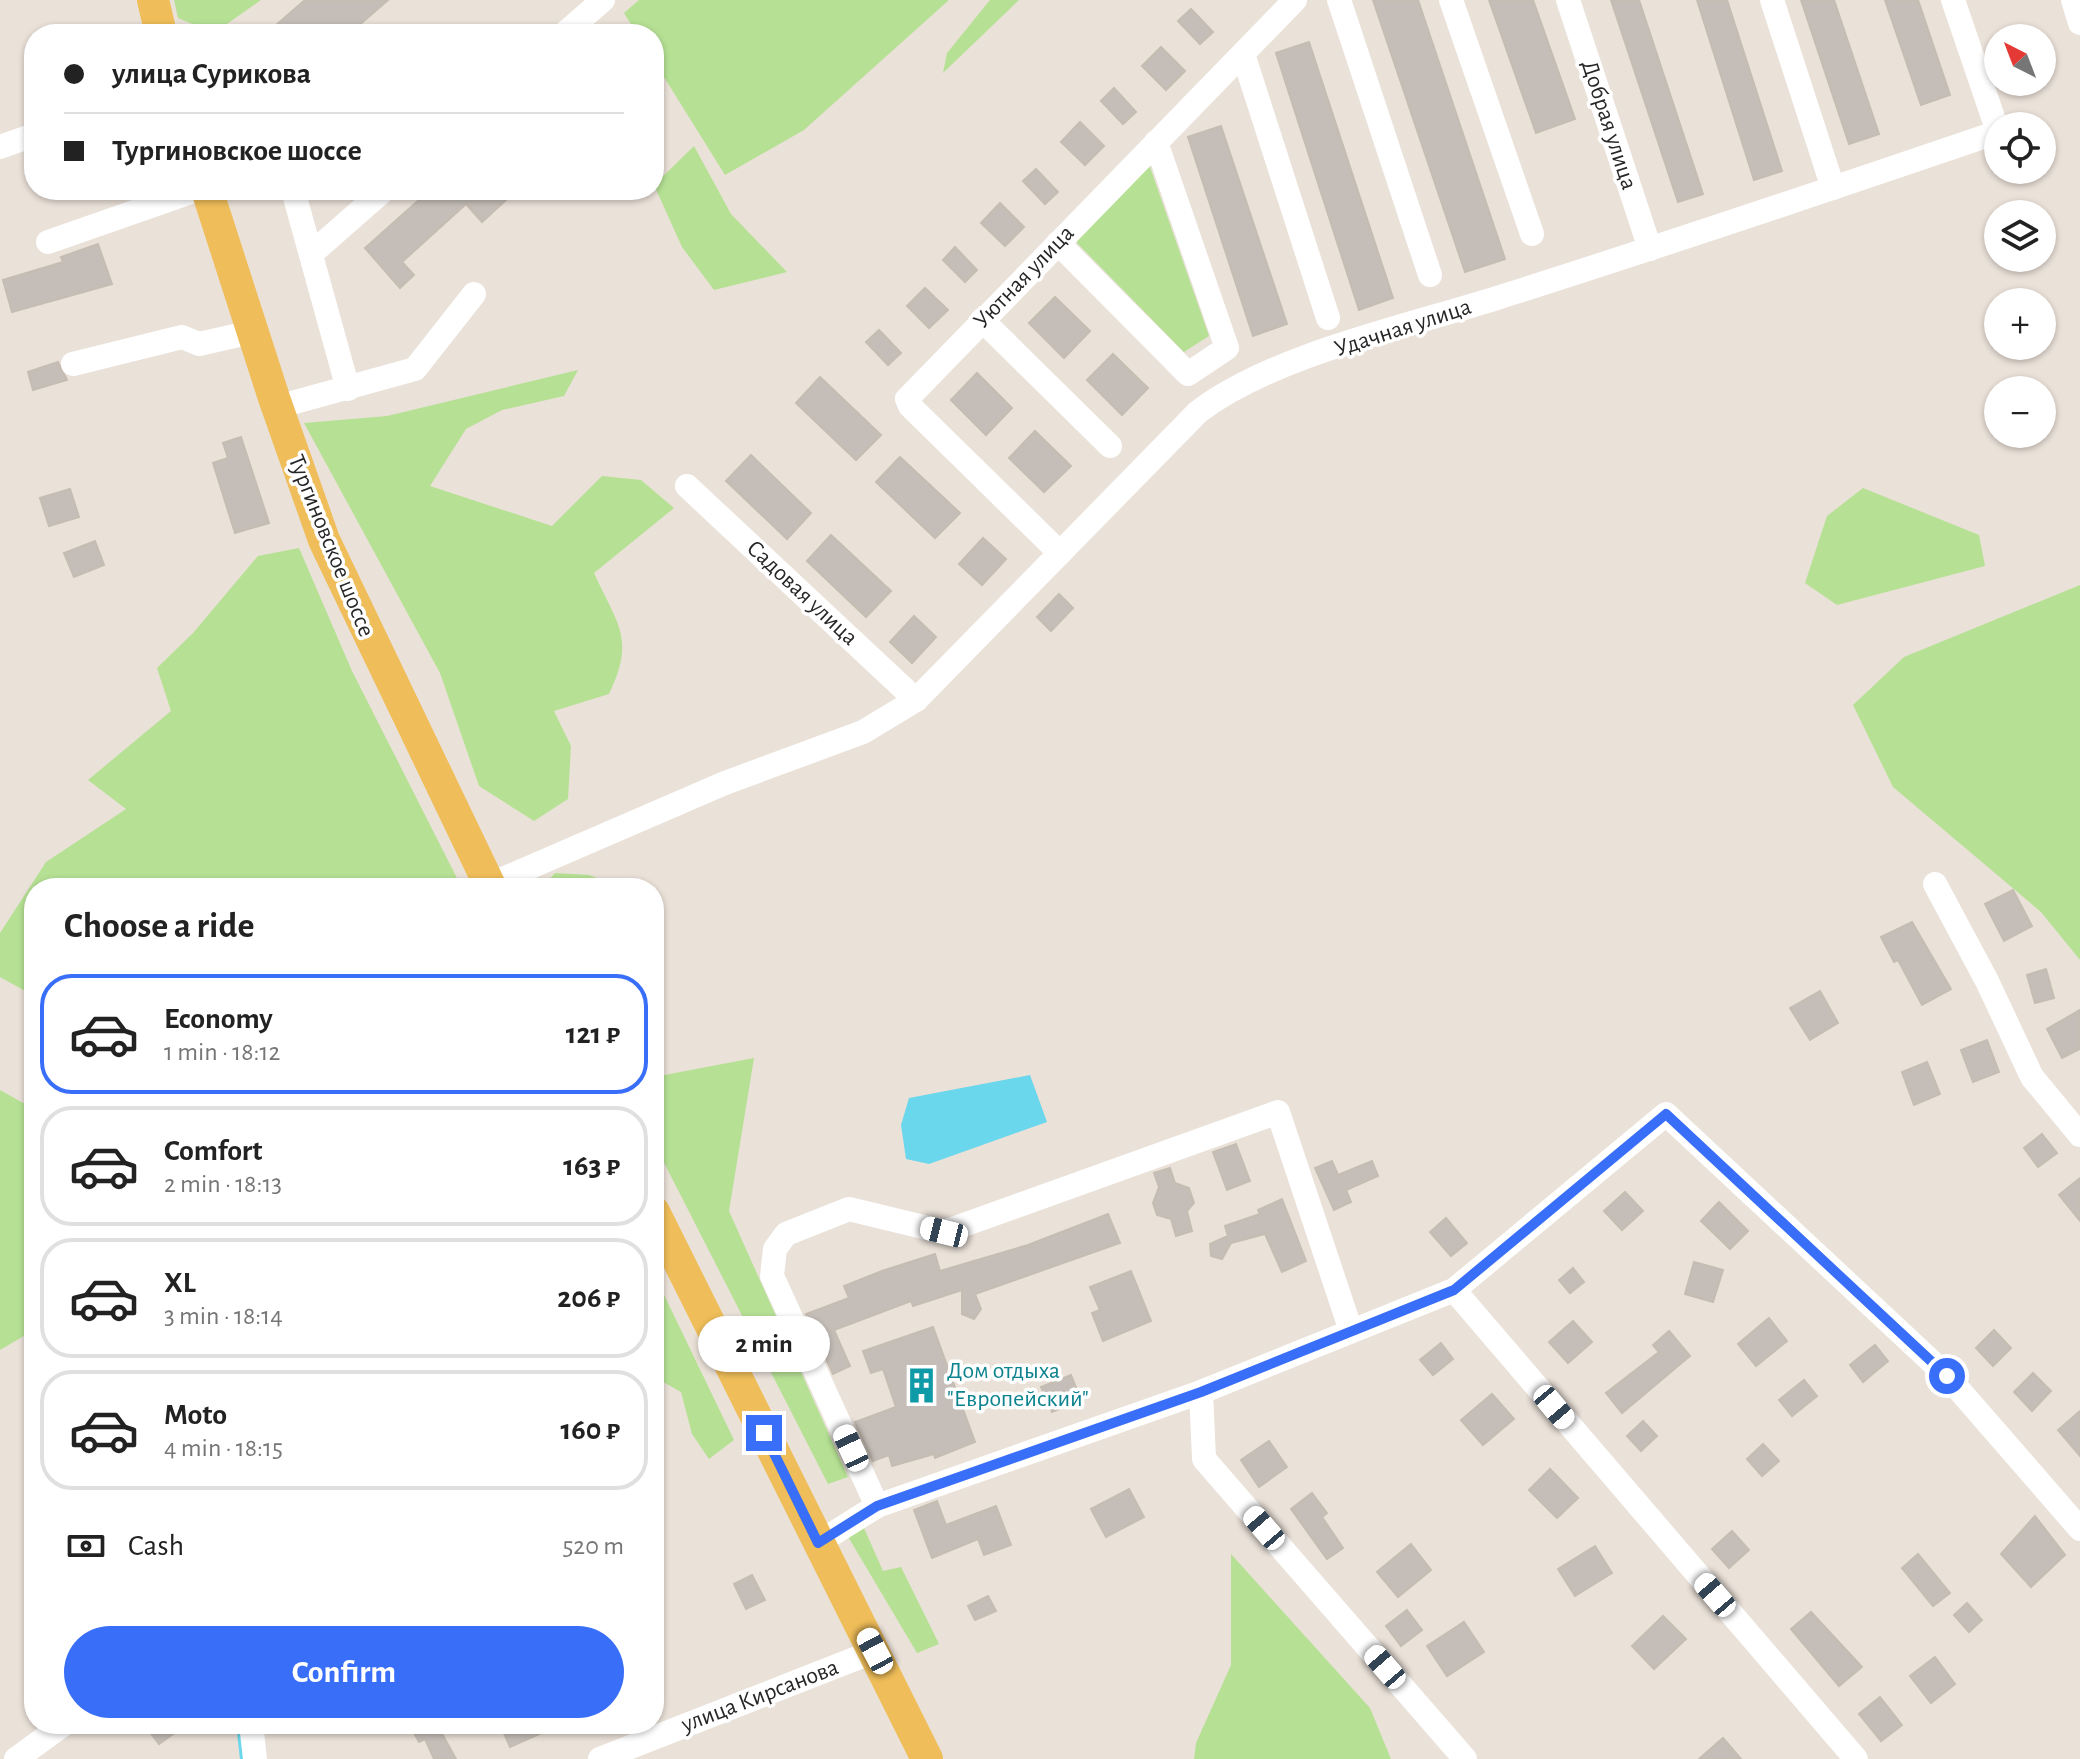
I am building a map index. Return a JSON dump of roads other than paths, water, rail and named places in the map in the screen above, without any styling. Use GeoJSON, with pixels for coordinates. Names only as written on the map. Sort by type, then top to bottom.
{"type":"FeatureCollection","features":[{"type":"Feature","properties":{"kind":"main road"},"geometry":{"type":"LineString","coordinates":[[153,0],[159,24]]}},
{"type":"Feature","properties":{"kind":"main road","name":"Тургиновское шоссе"},"geometry":{"type":"LineString","coordinates":[[210,200],[277,407],[338,573],[486,878]]}},
{"type":"Feature","properties":{"kind":"main road"},"geometry":{"type":"LineString","coordinates":[[664,1232],[927,1759]]}},
{"type":"Feature","properties":{"kind":"street"},"geometry":{"type":"LineString","coordinates":[[575,24],[603,0]]}},
{"type":"Feature","properties":{"kind":"street","name":"Уютная улица"},"geometry":{"type":"LineString","coordinates":[[1060,553],[908,403],[910,393],[1295,0]]}},
{"type":"Feature","properties":{"kind":"street"},"geometry":{"type":"LineString","coordinates":[[1339,0],[1430,275]]}},
{"type":"Feature","properties":{"kind":"street"},"geometry":{"type":"LineString","coordinates":[[1451,0],[1532,234]]}},
{"type":"Feature","properties":{"kind":"street","name":"Добрая улица"},"geometry":{"type":"LineString","coordinates":[[1568,0],[1650,249]]}},
{"type":"Feature","properties":{"kind":"street"},"geometry":{"type":"LineString","coordinates":[[1772,0],[1833,188]]}},
{"type":"Feature","properties":{"kind":"street"},"geometry":{"type":"LineString","coordinates":[[1953,0],[1991,112]]}},
{"type":"Feature","properties":{"kind":"street"},"geometry":{"type":"LineString","coordinates":[[2073,0],[2080,23]]}},
{"type":"Feature","properties":{"kind":"street"},"geometry":{"type":"LineString","coordinates":[[1243,54],[1328,318]]}},
{"type":"Feature","properties":{"kind":"street","name":"Удачная улица"},"geometry":{"type":"LineString","coordinates":[[508,878],[725,783],[863,732],[916,700],[1198,412],[1239,384],[1299,361],[1650,249],[1984,137]]}},
{"type":"Feature","properties":{"kind":"street"},"geometry":{"type":"LineString","coordinates":[[0,147],[24,139]]}},
{"type":"Feature","properties":{"kind":"street"},"geometry":{"type":"LineString","coordinates":[[1058,243],[1188,374],[1227,348],[1156,142]]}},
{"type":"Feature","properties":{"kind":"street"},"geometry":{"type":"LineString","coordinates":[[48,242],[168,200]]}},
{"type":"Feature","properties":{"kind":"street"},"geometry":{"type":"LineString","coordinates":[[296,200],[348,389]]}},
{"type":"Feature","properties":{"kind":"street"},"geometry":{"type":"LineString","coordinates":[[311,254],[373,200]]}},
{"type":"Feature","properties":{"kind":"street"},"geometry":{"type":"LineString","coordinates":[[277,407],[415,369],[474,294]]}},
{"type":"Feature","properties":{"kind":"street"},"geometry":{"type":"LineString","coordinates":[[982,320],[1110,446]]}},
{"type":"Feature","properties":{"kind":"street"},"geometry":{"type":"LineString","coordinates":[[73,364],[182,337],[199,344],[252,332]]}},
{"type":"Feature","properties":{"kind":"street","name":"Садовая улица"},"geometry":{"type":"LineString","coordinates":[[687,486],[916,700]]}},
{"type":"Feature","properties":{"kind":"street"},"geometry":{"type":"LineString","coordinates":[[1935,884],[1987,981],[2032,1077],[2080,1135]]}},
{"type":"Feature","properties":{"kind":"street"},"geometry":{"type":"LineString","coordinates":[[877,1506],[772,1276],[775,1249],[786,1234],[849,1209],[944,1232],[1278,1112],[1351,1331]]}},
{"type":"Feature","properties":{"kind":"street"},"geometry":{"type":"LineString","coordinates":[[818,1543],[877,1506],[1201,1392],[1454,1290],[1666,1114],[1947,1376],[2080,1529]]}},
{"type":"Feature","properties":{"kind":"street"},"geometry":{"type":"LineString","coordinates":[[1454,1290],[1856,1759]]}},
{"type":"Feature","properties":{"kind":"street"},"geometry":{"type":"LineString","coordinates":[[1201,1392],[1204,1459],[1465,1759]]}},
{"type":"Feature","properties":{"kind":"street","name":"улица Кирсанова"},"geometry":{"type":"LineString","coordinates":[[664,1734],[875,1651]]}},
{"type":"Feature","properties":{"kind":"street"},"geometry":{"type":"LineString","coordinates":[[16,1759],[50,1734]]}},
{"type":"Feature","properties":{"kind":"street"},"geometry":{"type":"LineString","coordinates":[[252,1734],[255,1759]]}},
{"type":"Feature","properties":{"kind":"street","name":"улица Кирсанова"},"geometry":{"type":"LineString","coordinates":[[600,1759],[664,1734]]}},
{"type":"Feature","properties":{"kind":"water"},"geometry":{"type":"Polygon","coordinates":[[[1030,1075],[1047,1122],[929,1164],[906,1159],[901,1125],[909,1098],[1030,1075]]]}},
{"type":"Feature","properties":{"kind":"waterway"},"geometry":{"type":"LineString","coordinates":[[240,1734],[243,1759]]}},
{"type":"Feature","properties":{"kind":"place","name":"Дом отдыха \"Европейский\""},"geometry":{"type":"Point","coordinates":[921,1385]}}]}
